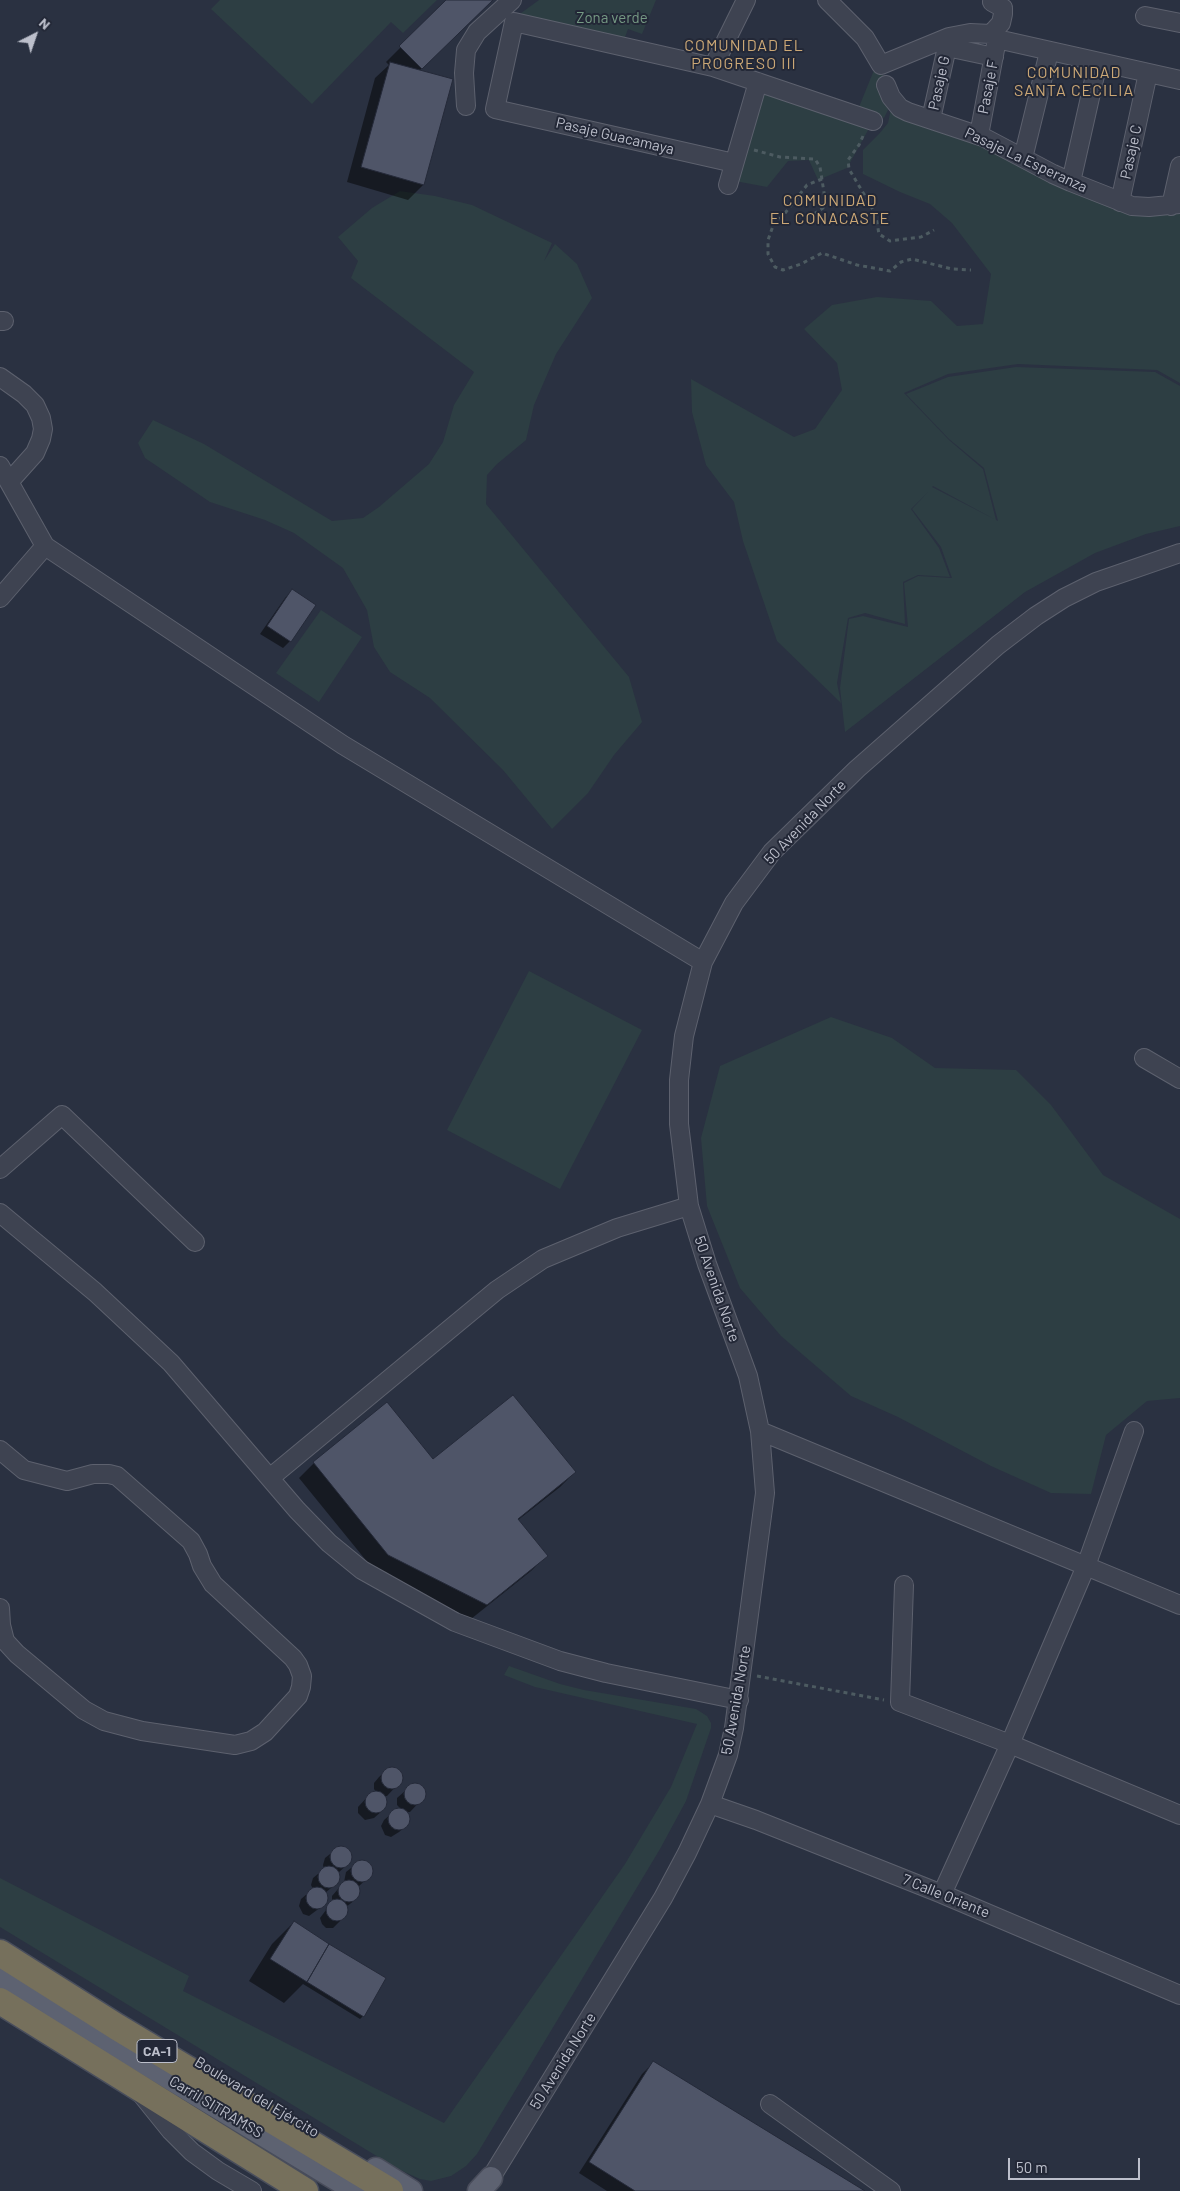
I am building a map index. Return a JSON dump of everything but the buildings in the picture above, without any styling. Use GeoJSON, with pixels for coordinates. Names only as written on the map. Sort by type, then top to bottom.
{"type":"FeatureCollection","features":[{"type":"Feature","properties":{"kind":"highway","name":"Boulevard del Ejército"},"geometry":{"type":"LineString","coordinates":[[0,1953],[117,2027],[392,2186]]}},
{"type":"Feature","properties":{"kind":"highway","name":"CA-1"},"geometry":{"type":"LineString","coordinates":[[0,2001],[305,2191]]}},
{"type":"Feature","properties":{"kind":"main road","name":"Boulevard del Ejército"},"geometry":{"type":"LineString","coordinates":[[0,1942],[392,2186],[411,2191]]}},
{"type":"Feature","properties":{"kind":"main road","name":"Carril SITRAMSS"},"geometry":{"type":"LineString","coordinates":[[0,1976],[356,2191]]}},
{"type":"Feature","properties":{"kind":"street"},"geometry":{"type":"LineString","coordinates":[[466,106],[464,73],[466,50],[477,32],[512,0]]}},
{"type":"Feature","properties":{"kind":"street"},"geometry":{"type":"LineString","coordinates":[[746,0],[712,67],[758,82],[869,126]]}},
{"type":"Feature","properties":{"kind":"street"},"geometry":{"type":"LineString","coordinates":[[828,0],[864,38],[881,65],[949,37],[970,33],[991,34],[1001,23],[1003,14],[1003,8],[992,2]]}},
{"type":"Feature","properties":{"kind":"street"},"geometry":{"type":"LineString","coordinates":[[1145,16],[1180,23]]}},
{"type":"Feature","properties":{"kind":"street","name":"Pasaje Guacamaya"},"geometry":{"type":"LineString","coordinates":[[712,67],[627,46],[514,22],[495,109],[737,155]]}},
{"type":"Feature","properties":{"kind":"street","name":"Pasaje F"},"geometry":{"type":"LineString","coordinates":[[979,135],[997,40],[1049,52]]}},
{"type":"Feature","properties":{"kind":"street","name":"Pasaje G"},"geometry":{"type":"LineString","coordinates":[[931,119],[946,47],[994,57]]}},
{"type":"Feature","properties":{"kind":"street"},"geometry":{"type":"LineString","coordinates":[[1024,158],[1049,52],[1180,80]]}},
{"type":"Feature","properties":{"kind":"street"},"geometry":{"type":"LineString","coordinates":[[1071,182],[1098,62]]}},
{"type":"Feature","properties":{"kind":"street","name":"Pasaje C"},"geometry":{"type":"LineString","coordinates":[[1120,202],[1148,73]]}},
{"type":"Feature","properties":{"kind":"street"},"geometry":{"type":"LineString","coordinates":[[728,185],[758,82]]}},
{"type":"Feature","properties":{"kind":"street","name":"Pasaje La Esperanza"},"geometry":{"type":"LineString","coordinates":[[886,86],[891,97],[900,108],[979,135],[1071,182],[1132,206],[1176,205]]}},
{"type":"Feature","properties":{"kind":"street"},"geometry":{"type":"LineString","coordinates":[[1176,205],[1180,166]]}},
{"type":"Feature","properties":{"kind":"street"},"geometry":{"type":"LineString","coordinates":[[0,377],[24,394],[34,406],[41,418],[43,429],[35,453],[9,482]]}},
{"type":"Feature","properties":{"kind":"street"},"geometry":{"type":"LineString","coordinates":[[0,466],[45,546],[343,745],[703,962]]}},
{"type":"Feature","properties":{"kind":"street"},"geometry":{"type":"LineString","coordinates":[[0,598],[45,546]]}},
{"type":"Feature","properties":{"kind":"street","name":"50 Avenida Norte"},"geometry":{"type":"LineString","coordinates":[[485,2188],[663,1898],[687,1853],[710,1804],[728,1755],[739,1700],[765,1493],[760,1431],[748,1376],[689,1206],[679,1124],[679,1080],[684,1036],[703,962],[734,904],[772,852],[857,769],[998,646],[1036,616],[1064,598],[1096,582],[1180,553]]}},
{"type":"Feature","properties":{"kind":"street"},"geometry":{"type":"LineString","coordinates":[[1144,1058],[1180,1080]]}},
{"type":"Feature","properties":{"kind":"street"},"geometry":{"type":"LineString","coordinates":[[0,1169],[62,1115],[195,1242]]}},
{"type":"Feature","properties":{"kind":"street"},"geometry":{"type":"LineString","coordinates":[[271,1477],[498,1290],[543,1259],[617,1228],[689,1206]]}},
{"type":"Feature","properties":{"kind":"street"},"geometry":{"type":"LineString","coordinates":[[0,1213],[95,1292],[171,1363],[271,1477],[297,1510],[362,1570],[455,1622],[560,1661],[606,1673],[739,1700]]}},
{"type":"Feature","properties":{"kind":"street"},"geometry":{"type":"LineString","coordinates":[[760,1431],[1180,1605]]}},
{"type":"Feature","properties":{"kind":"street"},"geometry":{"type":"LineString","coordinates":[[942,1894],[1010,1744],[1086,1566],[1134,1431]]}},
{"type":"Feature","properties":{"kind":"street"},"geometry":{"type":"LineString","coordinates":[[0,1450],[24,1470],[67,1481],[94,1474],[117,1476],[191,1541],[202,1566],[213,1584],[298,1664],[302,1676],[301,1687],[298,1696],[292,1704],[265,1732],[251,1741],[235,1745],[142,1731],[104,1721],[84,1710],[17,1654],[5,1641],[1,1625],[0,1608]]}},
{"type":"Feature","properties":{"kind":"street"},"geometry":{"type":"LineString","coordinates":[[904,1585],[900,1702],[1010,1744],[1180,1815]]}},
{"type":"Feature","properties":{"kind":"street","name":"7 Calle Oriente"},"geometry":{"type":"LineString","coordinates":[[710,1804],[756,1820],[942,1894],[1180,1995]]}},
{"type":"Feature","properties":{"kind":"street"},"geometry":{"type":"LineString","coordinates":[[136,2086],[153,2110],[192,2152],[218,2171],[252,2191]]}},
{"type":"Feature","properties":{"kind":"street"},"geometry":{"type":"LineString","coordinates":[[770,2104],[891,2191]]}},
{"type":"Feature","properties":{"kind":"path"},"geometry":{"type":"LineString","coordinates":[[869,126],[848,160],[850,169],[876,217],[879,234],[890,241],[922,237],[934,230]]}},
{"type":"Feature","properties":{"kind":"path"},"geometry":{"type":"LineString","coordinates":[[737,155],[815,159],[820,167],[825,199],[823,208],[814,214]]}},
{"type":"Feature","properties":{"kind":"path"},"geometry":{"type":"LineString","coordinates":[[822,179],[807,184],[782,217],[774,223],[768,240],[768,254],[775,267],[783,270],[801,264],[822,253],[857,265],[890,271],[901,262],[912,259],[952,268],[971,270]]}},
{"type":"Feature","properties":{"kind":"path"},"geometry":{"type":"LineString","coordinates":[[771,1679],[900,1702]]}},
{"type":"Feature","properties":{"kind":"green space"},"geometry":{"type":"Polygon","coordinates":[[[220,0],[437,0],[403,33],[391,22],[312,104],[211,9],[220,0]]]}},
{"type":"Feature","properties":{"kind":"green space","name":"Zona verde"},"geometry":{"type":"Polygon","coordinates":[[[539,0],[656,0],[642,34],[628,29],[624,40],[517,16],[539,0]]]}},
{"type":"Feature","properties":{"kind":"green space"},"geometry":{"type":"Polygon","coordinates":[[[874,70],[883,75],[888,110],[884,118],[859,107],[874,70]]]}},
{"type":"Feature","properties":{"kind":"green space"},"geometry":{"type":"Polygon","coordinates":[[[764,91],[872,123],[847,168],[818,180],[809,160],[788,161],[767,187],[735,181],[764,91]]]}},
{"type":"Feature","properties":{"kind":"green space"},"geometry":{"type":"Polygon","coordinates":[[[892,104],[978,141],[1083,197],[1130,213],[1165,215],[1180,212],[1180,383],[1157,370],[1018,364],[948,374],[904,393],[949,440],[983,469],[996,520],[998,521],[984,468],[949,439],[906,394],[948,377],[1016,367],[1155,372],[1180,386],[1180,526],[1146,534],[1095,553],[1025,592],[845,732],[840,688],[849,619],[863,616],[908,627],[904,583],[918,576],[952,578],[941,547],[912,509],[928,492],[911,509],[939,548],[950,577],[918,575],[903,582],[905,624],[865,613],[848,618],[837,683],[841,703],[777,641],[743,541],[734,502],[706,465],[692,412],[691,379],[794,437],[815,429],[842,390],[837,363],[804,329],[832,305],[877,297],[931,301],[957,326],[983,324],[991,274],[952,223],[930,204],[863,174],[863,150],[888,123],[892,104]],[[933,486],[932,487],[995,519],[933,486]]]}},
{"type":"Feature","properties":{"kind":"green space"},"geometry":{"type":"Polygon","coordinates":[[[400,191],[435,196],[472,205],[552,243],[544,261],[555,244],[577,264],[592,298],[556,354],[534,405],[526,440],[497,464],[487,475],[486,504],[629,677],[642,722],[614,755],[588,793],[552,829],[503,770],[430,698],[390,672],[374,647],[367,610],[343,568],[294,533],[265,520],[210,502],[145,458],[138,443],[153,420],[204,444],[332,521],[363,518],[379,507],[429,464],[443,442],[454,405],[474,372],[351,278],[358,261],[338,237],[372,208],[400,191]]]}},
{"type":"Feature","properties":{"kind":"green space"},"geometry":{"type":"Polygon","coordinates":[[[321,610],[362,637],[319,702],[276,673],[321,610]]]}},
{"type":"Feature","properties":{"kind":"green space"},"geometry":{"type":"Polygon","coordinates":[[[529,971],[642,1030],[560,1189],[447,1130],[529,971]]]}},
{"type":"Feature","properties":{"kind":"green space"},"geometry":{"type":"Polygon","coordinates":[[[831,1017],[892,1038],[935,1068],[1016,1070],[1051,1105],[1103,1175],[1180,1219],[1180,1398],[1147,1401],[1106,1435],[1091,1494],[1051,1493],[991,1466],[898,1417],[851,1396],[781,1336],[740,1288],[707,1206],[701,1138],[720,1066],[831,1017]]]}},
{"type":"Feature","properties":{"kind":"green space"},"geometry":{"type":"Polygon","coordinates":[[[509,1666],[560,1684],[584,1690],[696,1709],[707,1716],[711,1723],[711,1728],[686,1801],[660,1849],[477,2154],[466,2166],[451,2176],[431,2181],[420,2179],[398,2169],[0,1927],[0,1878],[189,1976],[183,1991],[444,2123],[625,1864],[671,1787],[697,1724],[535,1687],[504,1675],[509,1666]]]}},
{"type":"Feature","properties":{"kind":"district","name":"COMUNIDAD EL PROGRESO III"},"geometry":{"type":"Point","coordinates":[744,55]}},
{"type":"Feature","properties":{"kind":"district","name":"COMUNIDAD SANTA CECILIA"},"geometry":{"type":"Point","coordinates":[1074,82]}},
{"type":"Feature","properties":{"kind":"district","name":"COMUNIDAD EL CONACASTE"},"geometry":{"type":"Point","coordinates":[830,210]}}]}
